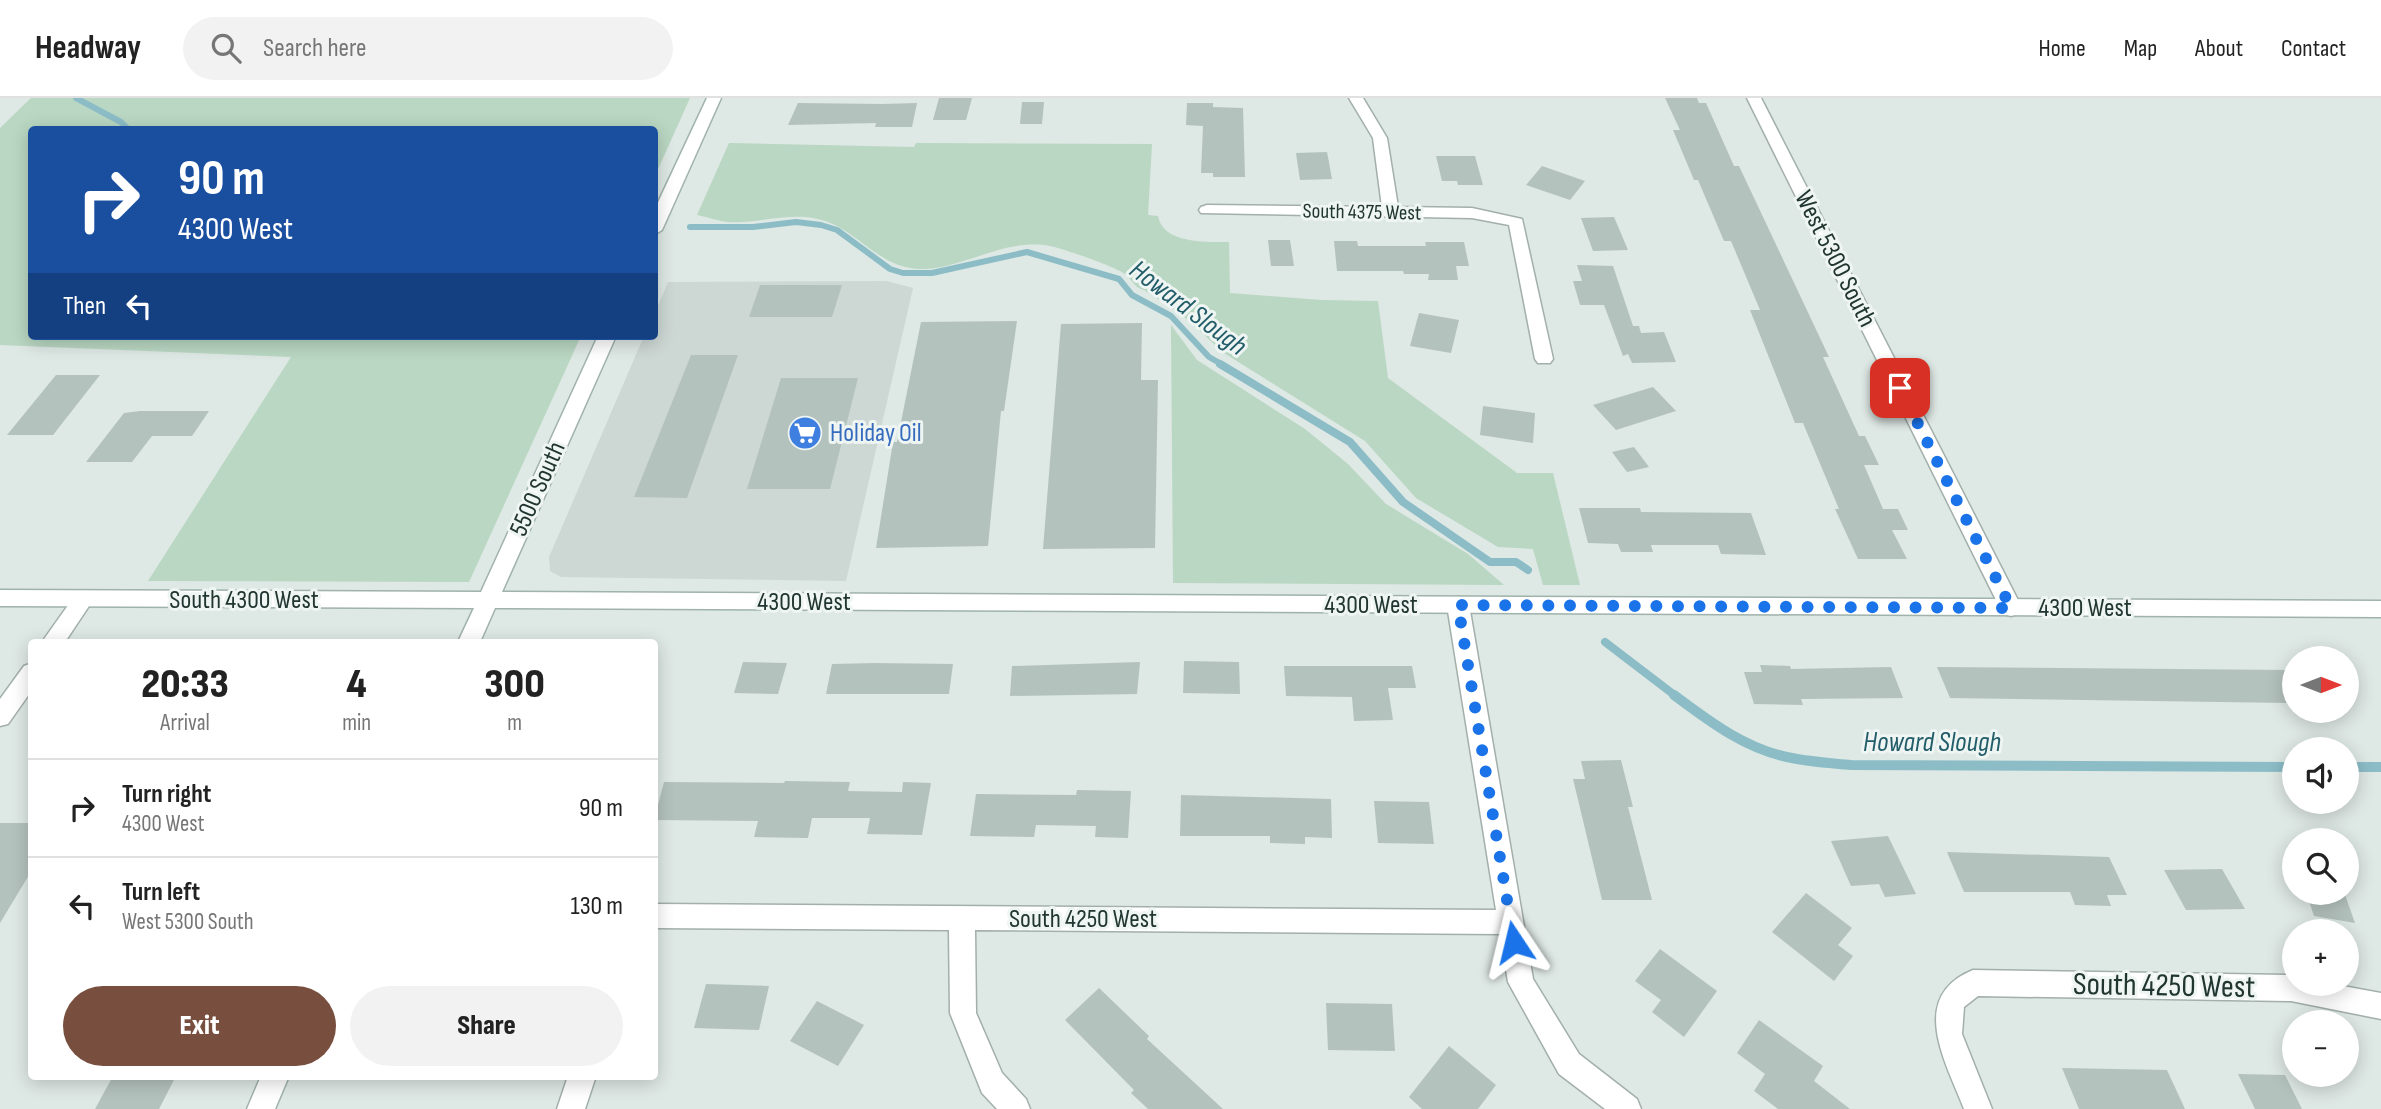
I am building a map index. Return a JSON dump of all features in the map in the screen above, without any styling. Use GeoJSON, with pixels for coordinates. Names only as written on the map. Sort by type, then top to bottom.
{"type":"FeatureCollection","features":[{"type":"Feature","properties":{"kind":"street"},"geometry":{"type":"LineString","coordinates":[[658,221],[714,98]]}},
{"type":"Feature","properties":{"kind":"street"},"geometry":{"type":"LineString","coordinates":[[1356,98],[1380,138],[1391,212]]}},
{"type":"Feature","properties":{"kind":"street","name":"West 5300 South"},"geometry":{"type":"LineString","coordinates":[[1754,98],[2011,608]]}},
{"type":"Feature","properties":{"kind":"street","name":"South 4375 West"},"geometry":{"type":"LineString","coordinates":[[1207,210],[1472,213],[1516,222],[1544,359]]}},
{"type":"Feature","properties":{"kind":"street","name":"5500 South"},"geometry":{"type":"LineString","coordinates":[[470,639],[605,340]]}},
{"type":"Feature","properties":{"kind":"street","name":"South 4300 West"},"geometry":{"type":"LineString","coordinates":[[0,598],[488,601]]}},
{"type":"Feature","properties":{"kind":"street"},"geometry":{"type":"LineString","coordinates":[[55,639],[83,600]]}},
{"type":"Feature","properties":{"kind":"street","name":"4300 West"},"geometry":{"type":"LineString","coordinates":[[488,601],[2381,609]]}},
{"type":"Feature","properties":{"kind":"street"},"geometry":{"type":"LineString","coordinates":[[1458,605],[1521,982],[1569,1064],[1627,1109]]}},
{"type":"Feature","properties":{"kind":"street"},"geometry":{"type":"LineString","coordinates":[[0,717],[28,678]]}},
{"type":"Feature","properties":{"kind":"street","name":"South 4250 West"},"geometry":{"type":"LineString","coordinates":[[658,916],[1511,922]]}},
{"type":"Feature","properties":{"kind":"street"},"geometry":{"type":"LineString","coordinates":[[962,918],[963,1013],[992,1083],[1016,1109]]}},
{"type":"Feature","properties":{"kind":"street","name":"South 4250 West"},"geometry":{"type":"LineString","coordinates":[[1978,1109],[1949,1034],[1951,1001],[1973,984],[2291,988],[2381,1006]]}},
{"type":"Feature","properties":{"kind":"street"},"geometry":{"type":"LineString","coordinates":[[261,1109],[273,1080]]}},
{"type":"Feature","properties":{"kind":"street"},"geometry":{"type":"LineString","coordinates":[[571,1109],[581,1080]]}},
{"type":"Feature","properties":{"kind":"shaded area"},"geometry":{"type":"Polygon","coordinates":[[[887,281],[913,288],[846,581],[561,577],[550,571],[549,557],[642,340],[658,340],[658,306],[668,282],[887,281]]]}},
{"type":"Feature","properties":{"kind":"green space"},"geometry":{"type":"Polygon","coordinates":[[[31,98],[690,98],[658,169],[658,126],[28,126],[28,340],[579,340],[469,582],[148,581],[291,357],[0,345],[0,128],[31,98]]]}},
{"type":"Feature","properties":{"kind":"green space"},"geometry":{"type":"Polygon","coordinates":[[[729,143],[914,147],[916,143],[1152,144],[1148,215],[1158,216],[1168,232],[1177,237],[1229,242],[1230,293],[1378,301],[1388,378],[1517,473],[1553,473],[1580,585],[1543,585],[1533,549],[1498,547],[1416,498],[1365,441],[1224,353],[1181,314],[1138,288],[1125,274],[1111,267],[1056,247],[1033,245],[1002,249],[942,267],[909,268],[882,257],[846,231],[818,219],[784,217],[728,222],[697,215],[729,143]]]}},
{"type":"Feature","properties":{"kind":"green space"},"geometry":{"type":"Polygon","coordinates":[[[1171,325],[1197,360],[1305,429],[1348,464],[1386,504],[1468,554],[1504,585],[1173,583],[1171,325]]]}},
{"type":"Feature","properties":{"kind":"building"},"geometry":{"type":"Polygon","coordinates":[[[939,98],[972,98],[966,120],[933,120],[939,98]]]}},
{"type":"Feature","properties":{"kind":"building"},"geometry":{"type":"Polygon","coordinates":[[[1665,98],[1697,98],[1699,103],[1706,103],[1734,166],[1739,166],[1829,357],[1823,357],[1859,436],[1865,436],[1879,465],[1864,465],[1883,509],[1898,509],[1908,530],[1892,530],[1907,559],[1858,559],[1835,509],[1839,509],[1803,423],[1795,423],[1750,310],[1760,310],[1731,241],[1724,241],[1698,180],[1694,180],[1673,130],[1680,130],[1665,98]]]}},
{"type":"Feature","properties":{"kind":"building"},"geometry":{"type":"Polygon","coordinates":[[[1022,102],[1044,102],[1042,124],[1020,124],[1022,102]]]}},
{"type":"Feature","properties":{"kind":"building"},"geometry":{"type":"Polygon","coordinates":[[[798,103],[917,103],[912,127],[875,127],[876,123],[788,125],[798,103]]]}},
{"type":"Feature","properties":{"kind":"building"},"geometry":{"type":"Polygon","coordinates":[[[1187,103],[1213,103],[1213,107],[1243,108],[1245,177],[1213,177],[1213,173],[1201,173],[1203,126],[1186,125],[1187,103]]]}},
{"type":"Feature","properties":{"kind":"building"},"geometry":{"type":"Polygon","coordinates":[[[1327,152],[1332,179],[1300,180],[1296,153],[1327,152]]]}},
{"type":"Feature","properties":{"kind":"building"},"geometry":{"type":"Polygon","coordinates":[[[1436,156],[1475,156],[1483,185],[1458,185],[1457,181],[1442,181],[1436,156]]]}},
{"type":"Feature","properties":{"kind":"building"},"geometry":{"type":"Polygon","coordinates":[[[1542,166],[1585,181],[1570,200],[1526,185],[1542,166]]]}},
{"type":"Feature","properties":{"kind":"building"},"geometry":{"type":"Polygon","coordinates":[[[1614,217],[1628,250],[1593,251],[1581,218],[1614,217]]]}},
{"type":"Feature","properties":{"kind":"building"},"geometry":{"type":"Polygon","coordinates":[[[1268,240],[1290,240],[1294,266],[1271,266],[1268,240]]]}},
{"type":"Feature","properties":{"kind":"building"},"geometry":{"type":"Polygon","coordinates":[[[1334,241],[1357,241],[1358,246],[1426,246],[1425,242],[1464,242],[1469,266],[1456,266],[1458,280],[1428,280],[1429,274],[1404,274],[1403,271],[1337,271],[1334,241]]]}},
{"type":"Feature","properties":{"kind":"building"},"geometry":{"type":"Polygon","coordinates":[[[1577,265],[1613,266],[1633,326],[1639,326],[1641,333],[1664,332],[1676,362],[1632,363],[1628,354],[1623,356],[1604,305],[1580,305],[1573,281],[1582,281],[1577,265]]]}},
{"type":"Feature","properties":{"kind":"building"},"geometry":{"type":"Polygon","coordinates":[[[760,285],[842,285],[832,317],[749,317],[760,285]]]}},
{"type":"Feature","properties":{"kind":"building"},"geometry":{"type":"Polygon","coordinates":[[[1419,313],[1459,320],[1451,353],[1410,346],[1419,313]]]}},
{"type":"Feature","properties":{"kind":"building"},"geometry":{"type":"Polygon","coordinates":[[[1017,321],[1004,411],[1001,411],[988,546],[876,548],[893,442],[897,442],[921,322],[1017,321]]]}},
{"type":"Feature","properties":{"kind":"building"},"geometry":{"type":"Polygon","coordinates":[[[1142,323],[1141,380],[1158,380],[1155,548],[1043,549],[1061,324],[1142,323]]]}},
{"type":"Feature","properties":{"kind":"building"},"geometry":{"type":"Polygon","coordinates":[[[691,355],[738,355],[687,498],[634,497],[691,355]]]}},
{"type":"Feature","properties":{"kind":"building"},"geometry":{"type":"Polygon","coordinates":[[[56,375],[100,375],[53,435],[7,435],[56,375]]]}},
{"type":"Feature","properties":{"kind":"building"},"geometry":{"type":"Polygon","coordinates":[[[781,378],[858,378],[830,489],[747,489],[781,378]]]}},
{"type":"Feature","properties":{"kind":"building"},"geometry":{"type":"Polygon","coordinates":[[[1653,387],[1676,411],[1616,430],[1593,405],[1653,387]]]}},
{"type":"Feature","properties":{"kind":"building"},"geometry":{"type":"Polygon","coordinates":[[[1483,406],[1535,413],[1533,443],[1480,435],[1483,406]]]}},
{"type":"Feature","properties":{"kind":"building"},"geometry":{"type":"Polygon","coordinates":[[[209,411],[192,436],[152,436],[132,462],[86,462],[124,413],[209,411]]]}},
{"type":"Feature","properties":{"kind":"building"},"geometry":{"type":"Polygon","coordinates":[[[1634,447],[1649,467],[1627,472],[1612,452],[1634,447]]]}},
{"type":"Feature","properties":{"kind":"building"},"geometry":{"type":"Polygon","coordinates":[[[1579,508],[1640,508],[1641,512],[1751,513],[1766,555],[1721,554],[1718,545],[1651,545],[1653,552],[1621,552],[1618,544],[1588,543],[1579,508]]]}},
{"type":"Feature","properties":{"kind":"building"},"geometry":{"type":"Polygon","coordinates":[[[1184,661],[1239,662],[1240,694],[1183,693],[1184,661]]]}},
{"type":"Feature","properties":{"kind":"building"},"geometry":{"type":"Polygon","coordinates":[[[743,662],[787,663],[778,694],[734,693],[743,662]]]}},
{"type":"Feature","properties":{"kind":"building"},"geometry":{"type":"Polygon","coordinates":[[[1140,662],[1137,694],[1010,696],[1012,666],[1140,662]]]}},
{"type":"Feature","properties":{"kind":"building"},"geometry":{"type":"Polygon","coordinates":[[[832,664],[953,664],[949,694],[826,694],[832,664]]]}},
{"type":"Feature","properties":{"kind":"building"},"geometry":{"type":"Polygon","coordinates":[[[1760,665],[1790,666],[1791,669],[1891,667],[1903,698],[1801,699],[1803,705],[1754,704],[1744,672],[1762,672],[1760,665]]]}},
{"type":"Feature","properties":{"kind":"building"},"geometry":{"type":"Polygon","coordinates":[[[1284,666],[1412,666],[1416,688],[1388,688],[1393,720],[1354,721],[1352,697],[1286,696],[1284,666]]]}},
{"type":"Feature","properties":{"kind":"building"},"geometry":{"type":"Polygon","coordinates":[[[1937,667],[2282,670],[2282,703],[1950,698],[1937,667]]]}},
{"type":"Feature","properties":{"kind":"building"},"geometry":{"type":"Polygon","coordinates":[[[1621,760],[1633,807],[1628,807],[1652,900],[1602,900],[1573,779],[1585,779],[1581,761],[1621,760]]]}},
{"type":"Feature","properties":{"kind":"building"},"geometry":{"type":"Polygon","coordinates":[[[664,782],[850,782],[848,791],[902,792],[903,782],[931,783],[922,835],[867,834],[870,818],[812,818],[808,838],[754,837],[758,821],[658,820],[658,805],[664,782]]]}},
{"type":"Feature","properties":{"kind":"building"},"geometry":{"type":"Polygon","coordinates":[[[1077,790],[1131,791],[1128,838],[1095,837],[1096,826],[1036,825],[1034,837],[970,836],[976,794],[1076,795],[1077,790]]]}},
{"type":"Feature","properties":{"kind":"building"},"geometry":{"type":"Polygon","coordinates":[[[1181,795],[1331,799],[1332,838],[1305,837],[1305,844],[1270,843],[1270,836],[1180,836],[1181,795]]]}},
{"type":"Feature","properties":{"kind":"building"},"geometry":{"type":"Polygon","coordinates":[[[1374,801],[1429,802],[1434,844],[1378,843],[1374,801]]]}},
{"type":"Feature","properties":{"kind":"building"},"geometry":{"type":"Polygon","coordinates":[[[0,823],[28,823],[28,877],[0,923],[0,823]]]}},
{"type":"Feature","properties":{"kind":"building"},"geometry":{"type":"Polygon","coordinates":[[[1888,836],[1916,894],[1885,897],[1879,884],[1851,886],[1831,841],[1888,836]]]}},
{"type":"Feature","properties":{"kind":"building"},"geometry":{"type":"Polygon","coordinates":[[[1947,852],[2109,857],[2127,895],[2107,895],[2111,906],[2075,905],[2070,892],[1964,892],[1947,852]]]}},
{"type":"Feature","properties":{"kind":"building"},"geometry":{"type":"Polygon","coordinates":[[[2222,869],[2245,909],[2186,910],[2164,870],[2222,869]]]}},
{"type":"Feature","properties":{"kind":"building"},"geometry":{"type":"Polygon","coordinates":[[[1806,893],[1852,928],[1838,945],[1853,956],[1834,981],[1772,932],[1806,893]]]}},
{"type":"Feature","properties":{"kind":"building"},"geometry":{"type":"Polygon","coordinates":[[[2310,905],[2349,905],[2354,919],[2332,919],[2314,916],[2310,905]]]}},
{"type":"Feature","properties":{"kind":"building"},"geometry":{"type":"Polygon","coordinates":[[[1660,949],[1717,991],[1684,1037],[1652,1012],[1661,1000],[1635,981],[1660,949]]]}},
{"type":"Feature","properties":{"kind":"building"},"geometry":{"type":"Polygon","coordinates":[[[706,984],[769,986],[759,1030],[694,1028],[706,984]]]}},
{"type":"Feature","properties":{"kind":"building"},"geometry":{"type":"Polygon","coordinates":[[[1099,988],[1149,1036],[1147,1039],[1223,1109],[1148,1109],[1131,1093],[1134,1090],[1065,1020],[1099,988]]]}},
{"type":"Feature","properties":{"kind":"building"},"geometry":{"type":"Polygon","coordinates":[[[817,1001],[864,1025],[838,1066],[790,1041],[817,1001]]]}},
{"type":"Feature","properties":{"kind":"building"},"geometry":{"type":"Polygon","coordinates":[[[1326,1003],[1392,1004],[1395,1051],[1328,1050],[1326,1003]]]}},
{"type":"Feature","properties":{"kind":"building"},"geometry":{"type":"Polygon","coordinates":[[[1759,1020],[1823,1066],[1814,1081],[1850,1109],[1778,1109],[1754,1091],[1765,1074],[1737,1053],[1759,1020]]]}},
{"type":"Feature","properties":{"kind":"building"},"geometry":{"type":"Polygon","coordinates":[[[1449,1046],[1496,1085],[1478,1109],[1422,1109],[1409,1097],[1449,1046]]]}},
{"type":"Feature","properties":{"kind":"building"},"geometry":{"type":"Polygon","coordinates":[[[2062,1068],[2167,1070],[2185,1109],[2079,1109],[2062,1068]]]}},
{"type":"Feature","properties":{"kind":"building"},"geometry":{"type":"Polygon","coordinates":[[[2238,1074],[2282,1075],[2282,1087],[2291,1087],[2302,1109],[2255,1109],[2238,1074]]]}},
{"type":"Feature","properties":{"kind":"building"},"geometry":{"type":"Polygon","coordinates":[[[111,1080],[174,1080],[159,1109],[95,1109],[111,1080]]]}},
{"type":"Feature","properties":{"kind":"waterway","name":"Howard Slough"},"geometry":{"type":"LineString","coordinates":[[76,98],[125,126]]}},
{"type":"Feature","properties":{"kind":"waterway","name":"Howard Slough"},"geometry":{"type":"LineString","coordinates":[[690,227],[753,227],[796,222],[821,225],[837,230],[890,269],[903,273],[932,273],[1027,252],[1119,279],[1132,295],[1171,316],[1209,357],[1223,365]]}},
{"type":"Feature","properties":{"kind":"waterway","name":"Howard Slough"},"geometry":{"type":"LineString","coordinates":[[1220,364],[1350,442],[1403,502],[1490,562],[1516,562],[1528,570]]}},
{"type":"Feature","properties":{"kind":"waterway","name":"Howard Slough"},"geometry":{"type":"LineString","coordinates":[[1605,642],[1677,697]]}},
{"type":"Feature","properties":{"kind":"waterway","name":"Howard Slough"},"geometry":{"type":"LineString","coordinates":[[1674,695],[1744,742],[1775,754],[1814,761],[1851,765],[2282,767]]}},
{"type":"Feature","properties":{"kind":"waterway","name":"Howard Slough"},"geometry":{"type":"LineString","coordinates":[[2359,767],[2381,767]]}},
{"type":"Feature","properties":{"kind":"place","name":"Holiday Oil"},"geometry":{"type":"Point","coordinates":[805,433]}},
{"type":"Feature","properties":{"kind":"route"},"geometry":{"type":"LineString","coordinates":[[1514,942],[1458,605],[2011,608],[1900,388]]}}]}
